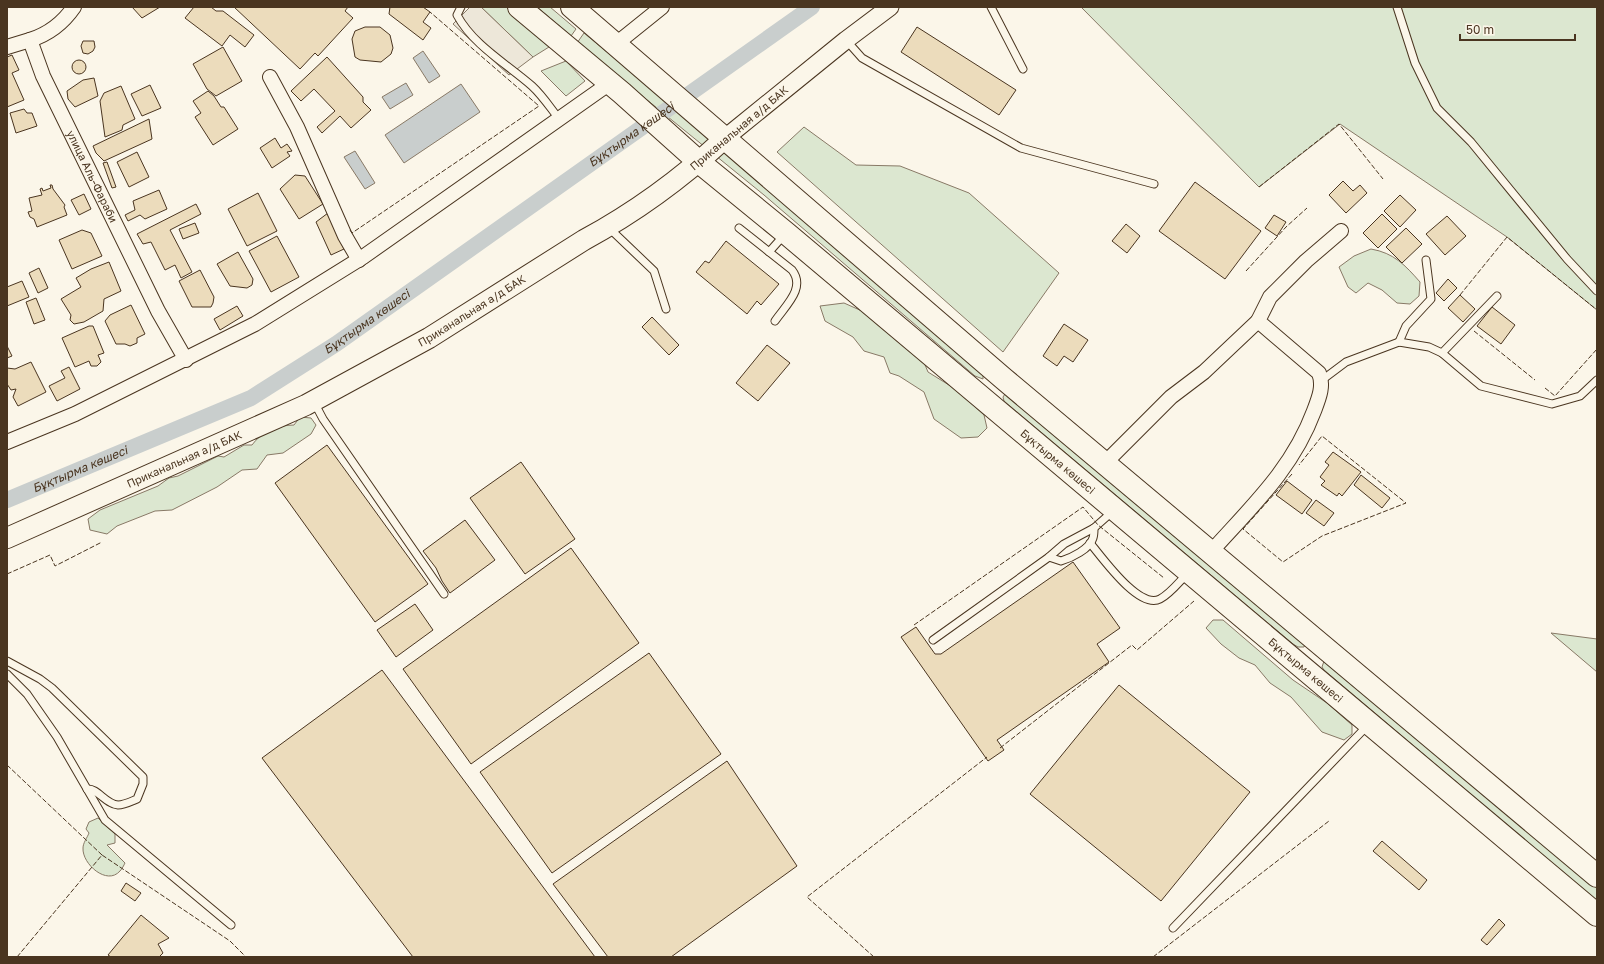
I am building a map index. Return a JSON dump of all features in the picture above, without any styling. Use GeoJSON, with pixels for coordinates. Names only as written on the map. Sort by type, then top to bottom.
{"type":"FeatureCollection","features":[{"type":"Feature","properties":{"kind":"main road","name":"Бұқтырма көшесі"},"geometry":{"type":"LineString","coordinates":[[519,7],[616,88],[699,162],[786,233],[1597,915]]}},
{"type":"Feature","properties":{"kind":"main road"},"geometry":{"type":"LineString","coordinates":[[572,7],[1004,379],[1597,876]]}},
{"type":"Feature","properties":{"kind":"main road","name":"Приканальная а/д БАК"},"geometry":{"type":"LineString","coordinates":[[7,538],[313,401],[428,338],[584,240],[608,227],[699,162],[717,133]]}},
{"type":"Feature","properties":{"kind":"main road"},"geometry":{"type":"LineString","coordinates":[[986,401],[1004,379]]}},
{"type":"Feature","properties":{"kind":"main road"},"geometry":{"type":"LineString","coordinates":[[1301,666],[1321,645]]}},
{"type":"Feature","properties":{"kind":"street"},"geometry":{"type":"LineString","coordinates":[[7,47],[44,36],[52,30],[74,7]]}},
{"type":"Feature","properties":{"kind":"street"},"geometry":{"type":"LineString","coordinates":[[616,44],[662,7]]}},
{"type":"Feature","properties":{"kind":"street","name":"Приканальная а/д БАК"},"geometry":{"type":"LineString","coordinates":[[717,133],[890,7]]}},
{"type":"Feature","properties":{"kind":"street","name":"улица Аль-Фараби"},"geometry":{"type":"LineString","coordinates":[[30,40],[43,76],[158,311],[186,360]]}},
{"type":"Feature","properties":{"kind":"street"},"geometry":{"type":"LineString","coordinates":[[270,77],[297,127],[345,236],[359,260]]}},
{"type":"Feature","properties":{"kind":"street"},"geometry":{"type":"LineString","coordinates":[[7,442],[75,414],[186,360],[255,324],[359,260],[560,120],[616,88]]}},
{"type":"Feature","properties":{"kind":"street"},"geometry":{"type":"LineString","coordinates":[[1105,463],[1170,397],[1204,372],[1258,321],[1270,297],[1306,261],[1341,231]]}},
{"type":"Feature","properties":{"kind":"street"},"geometry":{"type":"LineString","coordinates":[[1210,553],[1281,474],[1305,434],[1320,395],[1322,380],[1319,373],[1258,321]]}},
{"type":"Feature","properties":{"kind":"lane"},"geometry":{"type":"LineString","coordinates":[[460,7],[457,15],[462,25],[476,40],[534,88],[560,120]]}},
{"type":"Feature","properties":{"kind":"lane"},"geometry":{"type":"LineString","coordinates":[[991,7],[1023,69]]}},
{"type":"Feature","properties":{"kind":"lane"},"geometry":{"type":"LineString","coordinates":[[1397,7],[1415,62],[1437,108],[1471,142],[1567,258],[1597,291]]}},
{"type":"Feature","properties":{"kind":"lane"},"geometry":{"type":"LineString","coordinates":[[846,40],[862,58],[1021,148],[1154,184]]}},
{"type":"Feature","properties":{"kind":"lane"},"geometry":{"type":"LineString","coordinates":[[608,227],[654,271],[666,309]]}},
{"type":"Feature","properties":{"kind":"lane"},"geometry":{"type":"LineString","coordinates":[[739,228],[792,270],[796,276],[797,288],[775,321]]}},
{"type":"Feature","properties":{"kind":"lane"},"geometry":{"type":"LineString","coordinates":[[769,252],[786,233]]}},
{"type":"Feature","properties":{"kind":"lane"},"geometry":{"type":"LineString","coordinates":[[1399,342],[1406,326],[1431,299],[1426,260]]}},
{"type":"Feature","properties":{"kind":"lane"},"geometry":{"type":"LineString","coordinates":[[1442,353],[1497,296]]}},
{"type":"Feature","properties":{"kind":"lane"},"geometry":{"type":"LineString","coordinates":[[1322,380],[1346,362],[1399,342],[1429,347],[1442,353],[1481,386],[1552,404],[1580,396],[1597,380]]}},
{"type":"Feature","properties":{"kind":"lane"},"geometry":{"type":"LineString","coordinates":[[313,401],[328,426],[444,594]]}},
{"type":"Feature","properties":{"kind":"lane"},"geometry":{"type":"LineString","coordinates":[[933,640],[1049,557],[1064,544],[1094,528],[1115,509]]}},
{"type":"Feature","properties":{"kind":"lane"},"geometry":{"type":"LineString","coordinates":[[1049,557],[1061,561],[1068,558],[1090,543],[1094,538],[1094,528]]}},
{"type":"Feature","properties":{"kind":"lane"},"geometry":{"type":"LineString","coordinates":[[1090,543],[1127,586],[1143,599],[1152,601],[1160,599],[1189,572]]}},
{"type":"Feature","properties":{"kind":"lane"},"geometry":{"type":"LineString","coordinates":[[7,661],[40,679],[52,688],[143,777],[143,784],[137,799],[119,805],[108,802],[90,788],[87,788]]}},
{"type":"Feature","properties":{"kind":"lane"},"geometry":{"type":"LineString","coordinates":[[7,674],[27,694],[57,737],[105,820],[231,925]]}},
{"type":"Feature","properties":{"kind":"lane"},"geometry":{"type":"LineString","coordinates":[[1174,928],[1370,724]]}},
{"type":"Feature","properties":{"kind":"green space"},"geometry":{"type":"Polygon","coordinates":[[[481,7],[506,7],[549,47],[533,57],[481,7]]]}},
{"type":"Feature","properties":{"kind":"green space"},"geometry":{"type":"Polygon","coordinates":[[[537,7],[550,7],[576,29],[571,36],[537,7]]]}},
{"type":"Feature","properties":{"kind":"green space"},"geometry":{"type":"Polygon","coordinates":[[[1081,7],[1597,7],[1597,310],[1507,237],[1340,124],[1259,187],[1081,7]]]}},
{"type":"Feature","properties":{"kind":"green space"},"geometry":{"type":"Polygon","coordinates":[[[584,33],[772,188],[983,374],[983,379],[975,376],[764,195],[577,43],[584,33]]]}},
{"type":"Feature","properties":{"kind":"green space"},"geometry":{"type":"Polygon","coordinates":[[[566,61],[585,81],[566,96],[541,71],[566,61]]]}},
{"type":"Feature","properties":{"kind":"green space"},"geometry":{"type":"Polygon","coordinates":[[[804,127],[856,165],[900,166],[969,193],[1059,273],[1003,352],[777,152],[804,127]]]}},
{"type":"Feature","properties":{"kind":"green space"},"geometry":{"type":"Polygon","coordinates":[[[1371,249],[1386,253],[1393,257],[1409,270],[1420,282],[1419,296],[1410,304],[1397,303],[1382,290],[1368,283],[1356,293],[1348,287],[1339,267],[1354,256],[1371,249]]]}},
{"type":"Feature","properties":{"kind":"green space"},"geometry":{"type":"Polygon","coordinates":[[[844,303],[871,315],[923,360],[928,372],[957,390],[984,415],[987,428],[978,437],[961,438],[934,419],[924,392],[899,376],[890,373],[884,357],[864,351],[853,337],[825,321],[820,306],[844,303]]]}},
{"type":"Feature","properties":{"kind":"green space"},"geometry":{"type":"Polygon","coordinates":[[[1005,394],[1305,645],[1304,647],[1298,647],[1293,644],[1004,401],[1003,397],[1005,394]]]}},
{"type":"Feature","properties":{"kind":"green space"},"geometry":{"type":"Polygon","coordinates":[[[300,417],[311,418],[316,425],[311,434],[283,453],[267,455],[257,469],[242,470],[217,487],[172,510],[155,511],[117,526],[107,534],[90,530],[88,519],[100,510],[158,486],[169,478],[178,476],[218,456],[224,457],[244,445],[252,445],[260,436],[270,430],[282,426],[294,425],[300,417]]]}},
{"type":"Feature","properties":{"kind":"green space"},"geometry":{"type":"Polygon","coordinates":[[[1213,620],[1223,620],[1293,680],[1327,703],[1352,725],[1352,734],[1344,740],[1322,732],[1291,697],[1270,683],[1255,665],[1239,658],[1221,644],[1206,628],[1213,620]]]}},
{"type":"Feature","properties":{"kind":"green space"},"geometry":{"type":"Polygon","coordinates":[[[1551,633],[1597,639],[1597,672],[1551,633]]]}},
{"type":"Feature","properties":{"kind":"green space"},"geometry":{"type":"Polygon","coordinates":[[[1324,661],[1331,663],[1597,887],[1597,901],[1324,670],[1322,667],[1324,661]]]}},
{"type":"Feature","properties":{"kind":"green space"},"geometry":{"type":"Polygon","coordinates":[[[98,818],[115,834],[115,843],[107,845],[125,863],[121,870],[115,875],[102,875],[96,871],[91,866],[84,854],[83,846],[89,833],[86,829],[89,822],[98,818]]]}},
{"type":"Feature","properties":{"kind":"shaded area"},"geometry":{"type":"Polygon","coordinates":[[[470,7],[481,7],[533,57],[509,75],[453,24],[470,7]]]}},
{"type":"Feature","properties":{"kind":"shaded area"},"geometry":{"type":"Polygon","coordinates":[[[423,51],[440,76],[429,83],[413,58],[423,51]]]}},
{"type":"Feature","properties":{"kind":"shaded area"},"geometry":{"type":"Polygon","coordinates":[[[406,83],[413,95],[390,109],[382,97],[406,83]]]}},
{"type":"Feature","properties":{"kind":"shaded area"},"geometry":{"type":"Polygon","coordinates":[[[461,84],[480,112],[404,163],[385,135],[461,84]]]}},
{"type":"Feature","properties":{"kind":"shaded area"},"geometry":{"type":"Polygon","coordinates":[[[355,151],[375,183],[365,189],[344,157],[355,151]]]}},
{"type":"Feature","properties":{"kind":"building"},"geometry":{"type":"Polygon","coordinates":[[[132,7],[160,7],[142,18],[132,7]]]}},
{"type":"Feature","properties":{"kind":"building"},"geometry":{"type":"Polygon","coordinates":[[[194,7],[211,7],[216,11],[223,11],[254,35],[245,47],[230,35],[222,46],[185,18],[194,7]]]}},
{"type":"Feature","properties":{"kind":"building"},"geometry":{"type":"Polygon","coordinates":[[[234,7],[348,7],[345,11],[353,18],[318,56],[315,53],[300,69],[234,7]]]}},
{"type":"Feature","properties":{"kind":"building"},"geometry":{"type":"Polygon","coordinates":[[[390,7],[423,7],[430,12],[423,22],[431,28],[423,40],[389,14],[390,7]]]}},
{"type":"Feature","properties":{"kind":"building"},"geometry":{"type":"Polygon","coordinates":[[[365,27],[380,27],[390,35],[393,48],[391,54],[381,62],[360,60],[355,57],[352,39],[355,31],[365,27]]]}},
{"type":"Feature","properties":{"kind":"building"},"geometry":{"type":"Polygon","coordinates":[[[917,27],[1016,90],[999,115],[901,52],[917,27]]]}},
{"type":"Feature","properties":{"kind":"building"},"geometry":{"type":"Polygon","coordinates":[[[83,41],[94,41],[95,47],[93,51],[88,54],[83,53],[81,46],[83,41]]]}},
{"type":"Feature","properties":{"kind":"building"},"geometry":{"type":"Polygon","coordinates":[[[223,47],[242,81],[216,96],[207,89],[193,64],[223,47]]]}},
{"type":"Feature","properties":{"kind":"building"},"geometry":{"type":"Polygon","coordinates":[[[12,55],[19,70],[12,73],[24,100],[7,107],[7,57],[12,55]]]}},
{"type":"Feature","properties":{"kind":"building"},"geometry":{"type":"Polygon","coordinates":[[[327,57],[363,97],[363,102],[371,110],[351,128],[340,116],[322,133],[317,127],[335,111],[314,89],[301,101],[291,91],[327,57]]]}},
{"type":"Feature","properties":{"kind":"building"},"geometry":{"type":"Polygon","coordinates":[[[79,60],[84,62],[86,67],[84,72],[79,74],[74,72],[72,67],[74,62],[79,60]]]}},
{"type":"Feature","properties":{"kind":"building"},"geometry":{"type":"Polygon","coordinates":[[[94,78],[98,96],[75,107],[68,99],[67,91],[83,80],[94,78]]]}},
{"type":"Feature","properties":{"kind":"building"},"geometry":{"type":"Polygon","coordinates":[[[150,85],[161,108],[142,116],[131,94],[150,85]]]}},
{"type":"Feature","properties":{"kind":"building"},"geometry":{"type":"Polygon","coordinates":[[[121,86],[135,119],[123,125],[122,130],[105,137],[100,101],[104,93],[121,86]]]}},
{"type":"Feature","properties":{"kind":"building"},"geometry":{"type":"Polygon","coordinates":[[[208,91],[214,96],[221,107],[224,107],[238,129],[213,145],[195,117],[201,113],[193,101],[208,91]]]}},
{"type":"Feature","properties":{"kind":"building"},"geometry":{"type":"Polygon","coordinates":[[[24,109],[27,113],[32,113],[37,126],[16,133],[10,113],[24,109]]]}},
{"type":"Feature","properties":{"kind":"building"},"geometry":{"type":"Polygon","coordinates":[[[149,119],[152,139],[104,161],[96,153],[93,146],[149,119]]]}},
{"type":"Feature","properties":{"kind":"building"},"geometry":{"type":"Polygon","coordinates":[[[275,138],[281,148],[287,144],[292,151],[287,152],[290,156],[272,168],[260,148],[275,138]]]}},
{"type":"Feature","properties":{"kind":"building"},"geometry":{"type":"Polygon","coordinates":[[[137,152],[149,177],[129,187],[117,162],[137,152]]]}},
{"type":"Feature","properties":{"kind":"building"},"geometry":{"type":"Polygon","coordinates":[[[107,162],[116,187],[112,188],[103,163],[107,162]]]}},
{"type":"Feature","properties":{"kind":"building"},"geometry":{"type":"Polygon","coordinates":[[[295,175],[305,176],[323,204],[299,219],[280,189],[295,175]]]}},
{"type":"Feature","properties":{"kind":"building"},"geometry":{"type":"Polygon","coordinates":[[[1343,181],[1353,191],[1360,185],[1367,193],[1346,213],[1329,195],[1343,181]]]}},
{"type":"Feature","properties":{"kind":"building"},"geometry":{"type":"Polygon","coordinates":[[[1195,182],[1261,231],[1225,279],[1159,231],[1195,182]]]}},
{"type":"Feature","properties":{"kind":"building"},"geometry":{"type":"Polygon","coordinates":[[[50,185],[52,185],[53,189],[65,205],[64,207],[67,215],[37,227],[34,219],[30,217],[28,212],[32,211],[29,198],[42,195],[40,189],[42,188],[43,191],[51,188],[50,185]]]}},
{"type":"Feature","properties":{"kind":"building"},"geometry":{"type":"Polygon","coordinates":[[[159,190],[167,209],[145,219],[140,215],[128,221],[125,215],[135,210],[133,201],[159,190]]]}},
{"type":"Feature","properties":{"kind":"building"},"geometry":{"type":"Polygon","coordinates":[[[258,193],[277,231],[247,246],[228,209],[258,193]]]}},
{"type":"Feature","properties":{"kind":"building"},"geometry":{"type":"Polygon","coordinates":[[[84,194],[91,209],[79,215],[71,200],[84,194]]]}},
{"type":"Feature","properties":{"kind":"building"},"geometry":{"type":"Polygon","coordinates":[[[1400,195],[1416,210],[1400,227],[1384,211],[1400,195]]]}},
{"type":"Feature","properties":{"kind":"building"},"geometry":{"type":"Polygon","coordinates":[[[196,204],[201,214],[170,230],[192,272],[181,278],[175,265],[165,270],[151,242],[143,244],[137,234],[196,204]]]}},
{"type":"Feature","properties":{"kind":"building"},"geometry":{"type":"Polygon","coordinates":[[[328,213],[344,249],[331,255],[316,222],[328,213]]]}},
{"type":"Feature","properties":{"kind":"building"},"geometry":{"type":"Polygon","coordinates":[[[1382,214],[1397,229],[1378,248],[1363,233],[1382,214]]]}},
{"type":"Feature","properties":{"kind":"building"},"geometry":{"type":"Polygon","coordinates":[[[1274,215],[1286,222],[1277,236],[1265,228],[1274,215]]]}},
{"type":"Feature","properties":{"kind":"building"},"geometry":{"type":"Polygon","coordinates":[[[1447,216],[1466,236],[1445,255],[1426,234],[1447,216]]]}},
{"type":"Feature","properties":{"kind":"building"},"geometry":{"type":"Polygon","coordinates":[[[195,223],[199,233],[183,239],[179,229],[195,223]]]}},
{"type":"Feature","properties":{"kind":"building"},"geometry":{"type":"Polygon","coordinates":[[[1126,224],[1140,236],[1127,253],[1112,241],[1126,224]]]}},
{"type":"Feature","properties":{"kind":"building"},"geometry":{"type":"Polygon","coordinates":[[[1406,228],[1422,244],[1402,263],[1386,247],[1406,228]]]}},
{"type":"Feature","properties":{"kind":"building"},"geometry":{"type":"Polygon","coordinates":[[[82,230],[91,233],[102,256],[72,269],[59,240],[82,230]]]}},
{"type":"Feature","properties":{"kind":"building"},"geometry":{"type":"Polygon","coordinates":[[[277,236],[299,277],[271,292],[249,251],[277,236]]]}},
{"type":"Feature","properties":{"kind":"building"},"geometry":{"type":"Polygon","coordinates":[[[726,241],[779,284],[761,305],[757,301],[747,314],[696,272],[705,261],[709,263],[726,241]]]}},
{"type":"Feature","properties":{"kind":"building"},"geometry":{"type":"Polygon","coordinates":[[[238,252],[253,279],[252,285],[247,288],[230,286],[217,264],[238,252]]]}},
{"type":"Feature","properties":{"kind":"building"},"geometry":{"type":"Polygon","coordinates":[[[109,262],[121,291],[104,299],[103,311],[84,322],[74,324],[70,320],[71,315],[61,299],[81,287],[76,278],[91,269],[109,262]]]}},
{"type":"Feature","properties":{"kind":"building"},"geometry":{"type":"Polygon","coordinates":[[[39,268],[48,288],[38,293],[29,273],[39,268]]]}},
{"type":"Feature","properties":{"kind":"building"},"geometry":{"type":"Polygon","coordinates":[[[200,270],[214,297],[211,307],[192,307],[179,281],[200,270]]]}},
{"type":"Feature","properties":{"kind":"building"},"geometry":{"type":"Polygon","coordinates":[[[1448,279],[1457,288],[1444,301],[1436,293],[1448,279]]]}},
{"type":"Feature","properties":{"kind":"building"},"geometry":{"type":"Polygon","coordinates":[[[22,281],[29,297],[7,306],[7,287],[22,281]]]}},
{"type":"Feature","properties":{"kind":"building"},"geometry":{"type":"Polygon","coordinates":[[[1460,295],[1475,309],[1463,322],[1448,308],[1460,295]]]}},
{"type":"Feature","properties":{"kind":"building"},"geometry":{"type":"Polygon","coordinates":[[[36,298],[45,320],[34,324],[26,302],[36,298]]]}},
{"type":"Feature","properties":{"kind":"building"},"geometry":{"type":"Polygon","coordinates":[[[131,305],[145,334],[137,338],[137,343],[130,346],[125,344],[116,344],[105,321],[110,315],[131,305]]]}},
{"type":"Feature","properties":{"kind":"building"},"geometry":{"type":"Polygon","coordinates":[[[237,306],[243,316],[220,330],[214,319],[237,306]]]}},
{"type":"Feature","properties":{"kind":"building"},"geometry":{"type":"Polygon","coordinates":[[[1492,307],[1515,325],[1501,344],[1477,326],[1492,307]]]}},
{"type":"Feature","properties":{"kind":"building"},"geometry":{"type":"Polygon","coordinates":[[[652,317],[679,345],[669,355],[642,327],[652,317]]]}},
{"type":"Feature","properties":{"kind":"building"},"geometry":{"type":"Polygon","coordinates":[[[1064,324],[1088,340],[1073,362],[1064,356],[1057,366],[1043,356],[1064,324]]]}},
{"type":"Feature","properties":{"kind":"building"},"geometry":{"type":"Polygon","coordinates":[[[89,326],[93,326],[104,353],[98,355],[101,362],[97,366],[91,366],[89,361],[75,367],[62,338],[89,326]]]}},
{"type":"Feature","properties":{"kind":"building"},"geometry":{"type":"Polygon","coordinates":[[[767,345],[790,363],[758,401],[736,383],[767,345]]]}},
{"type":"Feature","properties":{"kind":"building"},"geometry":{"type":"Polygon","coordinates":[[[7,346],[12,356],[7,358],[7,346]]]}},
{"type":"Feature","properties":{"kind":"building"},"geometry":{"type":"Polygon","coordinates":[[[31,362],[46,392],[18,406],[13,397],[16,389],[11,390],[7,384],[7,368],[15,369],[31,362]]]}},
{"type":"Feature","properties":{"kind":"building"},"geometry":{"type":"Polygon","coordinates":[[[69,367],[80,389],[57,401],[49,386],[65,378],[61,371],[69,367]]]}},
{"type":"Feature","properties":{"kind":"building"},"geometry":{"type":"Polygon","coordinates":[[[327,445],[428,584],[375,622],[275,483],[327,445]]]}},
{"type":"Feature","properties":{"kind":"building"},"geometry":{"type":"Polygon","coordinates":[[[1333,452],[1361,472],[1342,496],[1339,493],[1337,496],[1321,485],[1325,481],[1320,477],[1329,465],[1325,462],[1333,452]]]}},
{"type":"Feature","properties":{"kind":"building"},"geometry":{"type":"Polygon","coordinates":[[[521,462],[575,539],[525,574],[470,498],[521,462]]]}},
{"type":"Feature","properties":{"kind":"building"},"geometry":{"type":"Polygon","coordinates":[[[1361,475],[1390,498],[1382,508],[1354,485],[1361,475]]]}},
{"type":"Feature","properties":{"kind":"building"},"geometry":{"type":"Polygon","coordinates":[[[1287,481],[1312,500],[1302,514],[1276,495],[1287,481]]]}},
{"type":"Feature","properties":{"kind":"building"},"geometry":{"type":"Polygon","coordinates":[[[1316,500],[1334,513],[1324,526],[1306,513],[1316,500]]]}},
{"type":"Feature","properties":{"kind":"building"},"geometry":{"type":"Polygon","coordinates":[[[465,520],[495,560],[450,593],[436,568],[423,551],[465,520]]]}},
{"type":"Feature","properties":{"kind":"building"},"geometry":{"type":"Polygon","coordinates":[[[571,548],[639,643],[471,764],[403,669],[571,548]]]}},
{"type":"Feature","properties":{"kind":"building"},"geometry":{"type":"Polygon","coordinates":[[[1073,562],[1120,628],[1097,644],[1109,662],[997,740],[1004,750],[988,761],[901,637],[916,627],[935,654],[941,654],[1073,562]]]}},
{"type":"Feature","properties":{"kind":"building"},"geometry":{"type":"Polygon","coordinates":[[[415,604],[433,630],[396,657],[377,630],[415,604]]]}},
{"type":"Feature","properties":{"kind":"building"},"geometry":{"type":"Polygon","coordinates":[[[649,653],[721,754],[552,873],[480,772],[649,653]]]}},
{"type":"Feature","properties":{"kind":"building"},"geometry":{"type":"Polygon","coordinates":[[[382,670],[595,957],[413,957],[262,758],[382,670]]]}},
{"type":"Feature","properties":{"kind":"building"},"geometry":{"type":"Polygon","coordinates":[[[1119,685],[1250,792],[1161,901],[1030,794],[1119,685]]]}},
{"type":"Feature","properties":{"kind":"building"},"geometry":{"type":"Polygon","coordinates":[[[727,761],[797,866],[671,957],[608,957],[553,884],[727,761]]]}},
{"type":"Feature","properties":{"kind":"building"},"geometry":{"type":"Polygon","coordinates":[[[1382,841],[1427,880],[1419,890],[1373,851],[1382,841]]]}},
{"type":"Feature","properties":{"kind":"building"},"geometry":{"type":"Polygon","coordinates":[[[126,883],[141,893],[135,901],[121,891],[126,883]]]}},
{"type":"Feature","properties":{"kind":"building"},"geometry":{"type":"Polygon","coordinates":[[[141,915],[169,938],[158,944],[163,953],[159,957],[111,957],[108,955],[141,915]]]}},
{"type":"Feature","properties":{"kind":"building"},"geometry":{"type":"Polygon","coordinates":[[[1499,919],[1505,925],[1487,945],[1481,940],[1499,919]]]}},
{"type":"Feature","properties":{"kind":"waterway","name":"Бұқтырма көшесі"},"geometry":{"type":"LineString","coordinates":[[7,500],[251,398],[336,344],[812,7]]}},
{"type":"Feature","properties":{"kind":"fence"},"geometry":{"type":"LineString","coordinates":[[350,230],[352,233],[539,106],[430,12]]}},
{"type":"Feature","properties":{"kind":"fence"},"geometry":{"type":"LineString","coordinates":[[1259,187],[1339,124],[1383,179]]}},
{"type":"Feature","properties":{"kind":"fence"},"geometry":{"type":"LineString","coordinates":[[1246,271],[1286,227],[1307,208]]}},
{"type":"Feature","properties":{"kind":"fence"},"geometry":{"type":"LineString","coordinates":[[1460,295],[1507,237],[1597,310]]}},
{"type":"Feature","properties":{"kind":"fence"},"geometry":{"type":"LineString","coordinates":[[1474,331],[1535,380]]}},
{"type":"Feature","properties":{"kind":"fence"},"geometry":{"type":"LineString","coordinates":[[1545,388],[1555,396],[1597,349]]}},
{"type":"Feature","properties":{"kind":"fence"},"geometry":{"type":"LineString","coordinates":[[1292,474],[1243,529],[1283,562],[1322,536],[1406,503],[1322,436],[1299,465]]}},
{"type":"Feature","properties":{"kind":"fence"},"geometry":{"type":"LineString","coordinates":[[914,625],[1083,507],[1098,525],[1164,578]]}},
{"type":"Feature","properties":{"kind":"fence"},"geometry":{"type":"LineString","coordinates":[[7,574],[50,555],[55,566],[102,542]]}},
{"type":"Feature","properties":{"kind":"fence"},"geometry":{"type":"LineString","coordinates":[[1000,748],[1132,645],[1137,650],[1194,601]]}},
{"type":"Feature","properties":{"kind":"fence"},"geometry":{"type":"LineString","coordinates":[[874,957],[807,897],[987,757]]}},
{"type":"Feature","properties":{"kind":"fence"},"geometry":{"type":"LineString","coordinates":[[7,765],[102,855]]}},
{"type":"Feature","properties":{"kind":"fence"},"geometry":{"type":"LineString","coordinates":[[1153,957],[1329,821]]}},
{"type":"Feature","properties":{"kind":"fence"},"geometry":{"type":"LineString","coordinates":[[17,957],[102,855],[230,941],[246,957]]}}]}
